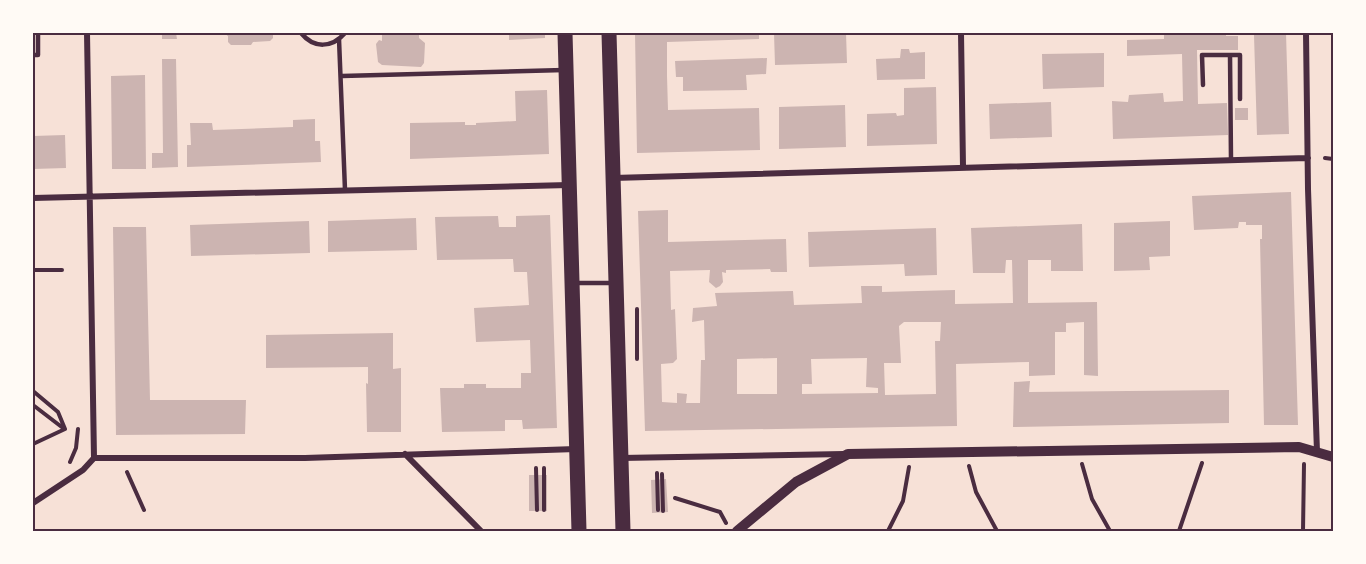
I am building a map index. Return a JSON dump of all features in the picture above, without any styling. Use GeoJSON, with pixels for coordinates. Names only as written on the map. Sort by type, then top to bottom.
{"type":"FeatureCollection","features":[{"type":"Feature","properties":{"kind":"main road"},"geometry":{"type":"LineString","coordinates":[[566,33],[579,531]]}},
{"type":"Feature","properties":{"kind":"main road"},"geometry":{"type":"LineString","coordinates":[[609,33],[623,531]]}},
{"type":"Feature","properties":{"kind":"street"},"geometry":{"type":"LineString","coordinates":[[33,503],[83,470],[94,458],[87,33]]}},
{"type":"Feature","properties":{"kind":"street"},"geometry":{"type":"LineString","coordinates":[[961,33],[963,167]]}},
{"type":"Feature","properties":{"kind":"street"},"geometry":{"type":"LineString","coordinates":[[1306,33],[1317,452]]}},
{"type":"Feature","properties":{"kind":"street"},"geometry":{"type":"LineString","coordinates":[[613,178],[1308,158]]}},
{"type":"Feature","properties":{"kind":"street"},"geometry":{"type":"LineString","coordinates":[[33,198],[570,185]]}},
{"type":"Feature","properties":{"kind":"street"},"geometry":{"type":"LineString","coordinates":[[621,458],[1299,447],[1333,457]]}},
{"type":"Feature","properties":{"kind":"street"},"geometry":{"type":"LineString","coordinates":[[94,458],[305,458],[577,449]]}},
{"type":"Feature","properties":{"kind":"street"},"geometry":{"type":"LineString","coordinates":[[405,454],[481,531]]}},
{"type":"Feature","properties":{"kind":"street"},"geometry":{"type":"LineString","coordinates":[[736,530],[795,482],[848,454]]}},
{"type":"Feature","properties":{"kind":"lane"},"geometry":{"type":"LineString","coordinates":[[33,55],[38,55],[38,33]]}},
{"type":"Feature","properties":{"kind":"lane"},"geometry":{"type":"LineString","coordinates":[[301,33],[308,41],[316,44],[332,44],[345,33]]}},
{"type":"Feature","properties":{"kind":"lane"},"geometry":{"type":"LineString","coordinates":[[339,39],[345,190]]}},
{"type":"Feature","properties":{"kind":"lane"},"geometry":{"type":"LineString","coordinates":[[1230,55],[1231,160]]}},
{"type":"Feature","properties":{"kind":"lane"},"geometry":{"type":"LineString","coordinates":[[1203,85],[1202,56],[1240,55],[1240,99]]}},
{"type":"Feature","properties":{"kind":"lane"},"geometry":{"type":"LineString","coordinates":[[342,76],[567,69]]}},
{"type":"Feature","properties":{"kind":"lane"},"geometry":{"type":"LineString","coordinates":[[573,283],[615,283]]}},
{"type":"Feature","properties":{"kind":"path"},"geometry":{"type":"LineString","coordinates":[[1325,158],[1333,159]]}},
{"type":"Feature","properties":{"kind":"path"},"geometry":{"type":"LineString","coordinates":[[33,270],[62,270]]}},
{"type":"Feature","properties":{"kind":"path"},"geometry":{"type":"LineString","coordinates":[[637,309],[638,359]]}},
{"type":"Feature","properties":{"kind":"path"},"geometry":{"type":"LineString","coordinates":[[33,391],[58,412],[64,429]]}},
{"type":"Feature","properties":{"kind":"path"},"geometry":{"type":"LineString","coordinates":[[33,405],[64,429]]}},
{"type":"Feature","properties":{"kind":"path"},"geometry":{"type":"LineString","coordinates":[[33,444],[64,429]]}},
{"type":"Feature","properties":{"kind":"path"},"geometry":{"type":"LineString","coordinates":[[66,466],[71,461],[76,448],[78,429]]}},
{"type":"Feature","properties":{"kind":"path"},"geometry":{"type":"LineString","coordinates":[[1179,531],[1202,463]]}},
{"type":"Feature","properties":{"kind":"path"},"geometry":{"type":"LineString","coordinates":[[1082,464],[1092,499],[1110,531]]}},
{"type":"Feature","properties":{"kind":"path"},"geometry":{"type":"LineString","coordinates":[[1303,531],[1304,464]]}},
{"type":"Feature","properties":{"kind":"path"},"geometry":{"type":"LineString","coordinates":[[888,531],[903,501],[909,466]]}},
{"type":"Feature","properties":{"kind":"path"},"geometry":{"type":"LineString","coordinates":[[969,466],[976,492],[997,531]]}},
{"type":"Feature","properties":{"kind":"path"},"geometry":{"type":"LineString","coordinates":[[536,468],[537,510]]}},
{"type":"Feature","properties":{"kind":"path"},"geometry":{"type":"LineString","coordinates":[[544,468],[544,510]]}},
{"type":"Feature","properties":{"kind":"path"},"geometry":{"type":"LineString","coordinates":[[127,472],[144,510]]}},
{"type":"Feature","properties":{"kind":"path"},"geometry":{"type":"LineString","coordinates":[[657,473],[660,511],[662,474]]}},
{"type":"Feature","properties":{"kind":"path"},"geometry":{"type":"LineString","coordinates":[[675,498],[720,512],[736,530]]}},
{"type":"Feature","properties":{"kind":"building"},"geometry":{"type":"Polygon","coordinates":[[[162,33],[176,33],[177,39],[162,39],[162,33]]]}},
{"type":"Feature","properties":{"kind":"building"},"geometry":{"type":"Polygon","coordinates":[[[224,33],[273,33],[273,38],[270,41],[253,42],[251,45],[231,45],[228,42],[228,36],[224,33]]]}},
{"type":"Feature","properties":{"kind":"building"},"geometry":{"type":"Polygon","coordinates":[[[382,33],[419,33],[419,38],[425,43],[424,63],[421,67],[382,65],[378,62],[376,44],[379,40],[382,41],[382,33]]]}},
{"type":"Feature","properties":{"kind":"building"},"geometry":{"type":"Polygon","coordinates":[[[509,33],[545,33],[545,38],[509,40],[509,33]]]}},
{"type":"Feature","properties":{"kind":"building"},"geometry":{"type":"Polygon","coordinates":[[[635,33],[759,33],[759,39],[667,42],[667,76],[668,110],[759,108],[760,150],[637,153],[635,33]]]}},
{"type":"Feature","properties":{"kind":"building"},"geometry":{"type":"Polygon","coordinates":[[[774,33],[846,33],[847,63],[775,65],[774,33]]]}},
{"type":"Feature","properties":{"kind":"building"},"geometry":{"type":"Polygon","coordinates":[[[1005,33],[1023,33],[1023,35],[1005,35],[1005,33]]]}},
{"type":"Feature","properties":{"kind":"building"},"geometry":{"type":"Polygon","coordinates":[[[1164,33],[1226,33],[1226,36],[1238,36],[1238,50],[1197,50],[1198,104],[1227,103],[1228,135],[1113,139],[1112,101],[1128,102],[1129,95],[1163,93],[1164,102],[1183,101],[1182,54],[1127,56],[1127,40],[1164,39],[1164,33]]]}},
{"type":"Feature","properties":{"kind":"building"},"geometry":{"type":"Polygon","coordinates":[[[1251,33],[1286,33],[1289,134],[1257,135],[1254,35],[1251,33]]]}},
{"type":"Feature","properties":{"kind":"building"},"geometry":{"type":"Polygon","coordinates":[[[901,49],[909,49],[910,53],[925,52],[925,79],[877,80],[876,59],[900,58],[901,49]]]}},
{"type":"Feature","properties":{"kind":"building"},"geometry":{"type":"Polygon","coordinates":[[[1104,53],[1104,87],[1043,89],[1042,54],[1104,53]]]}},
{"type":"Feature","properties":{"kind":"building"},"geometry":{"type":"Polygon","coordinates":[[[767,58],[766,74],[746,75],[747,90],[683,91],[683,77],[676,77],[675,61],[767,58]]]}},
{"type":"Feature","properties":{"kind":"building"},"geometry":{"type":"Polygon","coordinates":[[[162,59],[176,59],[178,167],[152,168],[152,153],[163,153],[162,59]]]}},
{"type":"Feature","properties":{"kind":"building"},"geometry":{"type":"Polygon","coordinates":[[[145,75],[146,169],[112,169],[111,76],[145,75]]]}},
{"type":"Feature","properties":{"kind":"building"},"geometry":{"type":"Polygon","coordinates":[[[936,87],[937,144],[867,146],[867,114],[904,115],[904,88],[936,87]]]}},
{"type":"Feature","properties":{"kind":"building"},"geometry":{"type":"Polygon","coordinates":[[[547,90],[549,154],[410,159],[410,123],[465,122],[465,125],[476,125],[476,123],[516,121],[515,91],[547,90]]]}},
{"type":"Feature","properties":{"kind":"building"},"geometry":{"type":"Polygon","coordinates":[[[1051,102],[1052,137],[990,139],[989,104],[1051,102]]]}},
{"type":"Feature","properties":{"kind":"building"},"geometry":{"type":"Polygon","coordinates":[[[845,105],[846,147],[779,149],[779,107],[845,105]]]}},
{"type":"Feature","properties":{"kind":"building"},"geometry":{"type":"Polygon","coordinates":[[[1235,108],[1248,108],[1248,120],[1235,120],[1235,108]]]}},
{"type":"Feature","properties":{"kind":"building"},"geometry":{"type":"Polygon","coordinates":[[[315,119],[315,141],[320,141],[321,162],[187,167],[187,145],[191,145],[190,123],[212,123],[213,130],[293,127],[293,120],[315,119]]]}},
{"type":"Feature","properties":{"kind":"building"},"geometry":{"type":"Polygon","coordinates":[[[65,135],[66,168],[33,169],[33,136],[65,135]]]}},
{"type":"Feature","properties":{"kind":"building"},"geometry":{"type":"Polygon","coordinates":[[[1291,192],[1298,425],[1264,425],[1260,239],[1262,239],[1262,225],[1246,225],[1246,222],[1239,222],[1238,228],[1194,230],[1192,196],[1291,192]]]}},
{"type":"Feature","properties":{"kind":"building"},"geometry":{"type":"Polygon","coordinates":[[[668,210],[668,242],[786,239],[787,272],[771,272],[770,269],[726,270],[726,273],[722,272],[723,282],[716,288],[709,282],[710,270],[670,271],[671,310],[675,309],[677,359],[673,363],[661,364],[662,402],[677,403],[677,393],[687,394],[686,403],[700,403],[701,360],[705,360],[704,320],[692,322],[693,308],[717,306],[715,293],[793,291],[794,305],[862,303],[861,286],[882,286],[882,292],[955,290],[955,304],[1013,303],[1012,260],[1006,260],[1005,273],[973,273],[971,228],[1082,224],[1083,271],[1051,271],[1051,260],[1028,260],[1028,303],[1097,302],[1098,376],[1084,375],[1084,322],[1066,323],[1066,332],[1055,332],[1055,375],[1029,376],[1029,362],[956,364],[957,426],[645,431],[638,211],[668,210]],[[904,322],[899,326],[901,363],[884,363],[885,395],[936,394],[935,341],[940,341],[941,322],[904,322]],[[777,358],[737,359],[737,394],[777,394],[777,358]],[[867,358],[811,359],[812,384],[802,384],[802,394],[878,393],[878,388],[866,387],[867,358]]]}},
{"type":"Feature","properties":{"kind":"building"},"geometry":{"type":"Polygon","coordinates":[[[550,215],[557,428],[523,429],[522,420],[505,420],[505,431],[442,432],[440,388],[464,388],[464,384],[486,384],[486,388],[521,388],[521,373],[531,373],[530,340],[476,342],[474,308],[529,305],[527,272],[514,272],[513,259],[437,260],[435,217],[498,216],[499,227],[516,227],[516,216],[550,215]]]}},
{"type":"Feature","properties":{"kind":"building"},"geometry":{"type":"Polygon","coordinates":[[[416,218],[417,250],[328,252],[328,221],[416,218]]]}},
{"type":"Feature","properties":{"kind":"building"},"geometry":{"type":"Polygon","coordinates":[[[309,221],[310,253],[191,256],[190,225],[309,221]]]}},
{"type":"Feature","properties":{"kind":"building"},"geometry":{"type":"Polygon","coordinates":[[[1170,221],[1170,256],[1149,257],[1150,270],[1114,271],[1114,223],[1170,221]]]}},
{"type":"Feature","properties":{"kind":"building"},"geometry":{"type":"Polygon","coordinates":[[[113,227],[146,227],[150,400],[246,400],[245,434],[116,435],[113,227]]]}},
{"type":"Feature","properties":{"kind":"building"},"geometry":{"type":"Polygon","coordinates":[[[936,228],[937,275],[905,276],[904,264],[809,267],[808,232],[936,228]]]}},
{"type":"Feature","properties":{"kind":"building"},"geometry":{"type":"Polygon","coordinates":[[[393,333],[393,369],[401,368],[401,432],[367,432],[368,367],[266,368],[266,335],[393,333]]]}},
{"type":"Feature","properties":{"kind":"building"},"geometry":{"type":"Polygon","coordinates":[[[1030,381],[1029,392],[1229,390],[1229,423],[1013,427],[1014,382],[1030,381]]]}},
{"type":"Feature","properties":{"kind":"building"},"geometry":{"type":"Polygon","coordinates":[[[529,475],[547,475],[547,511],[529,511],[529,475]]]}},
{"type":"Feature","properties":{"kind":"building"},"geometry":{"type":"Polygon","coordinates":[[[666,479],[668,512],[652,513],[651,480],[666,479]]]}}]}
